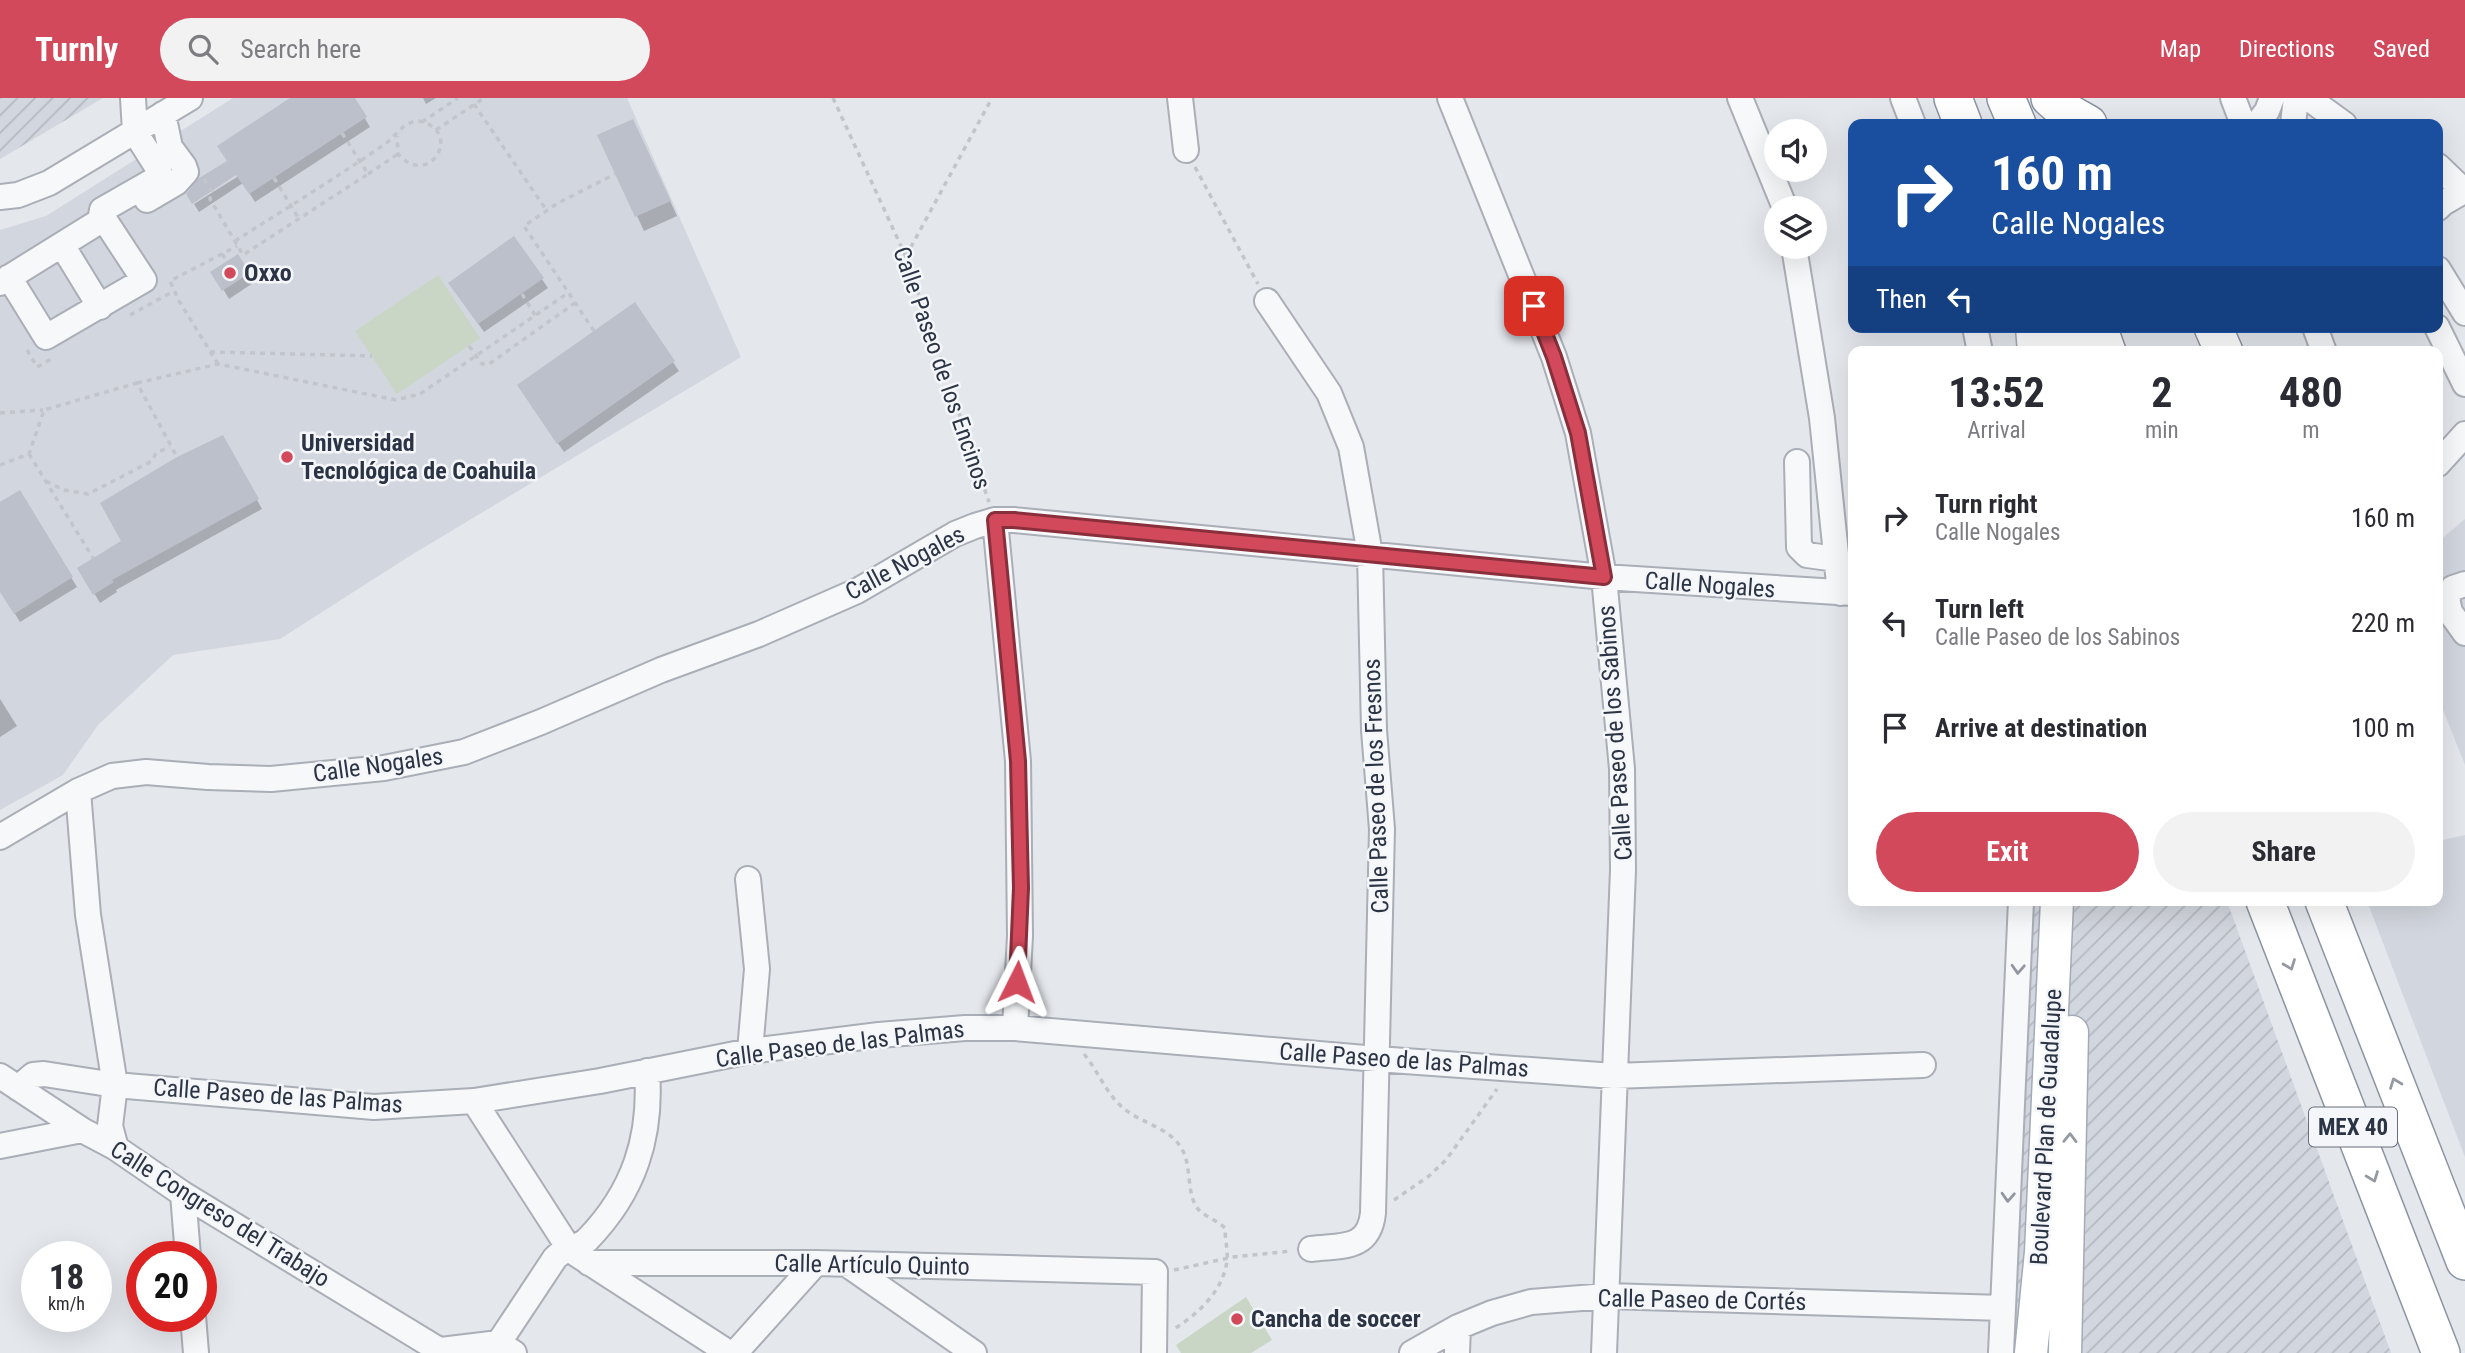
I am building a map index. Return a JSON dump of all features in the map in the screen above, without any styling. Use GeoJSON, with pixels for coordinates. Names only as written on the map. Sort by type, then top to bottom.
{"type":"FeatureCollection","features":[{"type":"Feature","properties":{"kind":"highway"},"geometry":{"type":"LineString","coordinates":[[1953,98],[1961,119]]}},
{"type":"Feature","properties":{"kind":"highway"},"geometry":{"type":"LineString","coordinates":[[1966,98],[1975,119]]}},
{"type":"Feature","properties":{"kind":"highway"},"geometry":{"type":"LineString","coordinates":[[2006,98],[2015,119]]}},
{"type":"Feature","properties":{"kind":"highway"},"geometry":{"type":"LineString","coordinates":[[2050,98],[2064,111],[2079,119]]}},
{"type":"Feature","properties":{"kind":"highway","name":"MEX 40"},"geometry":{"type":"LineString","coordinates":[[2267,906],[2441,1353]]}},
{"type":"Feature","properties":{"kind":"highway","name":"MEX 40"},"geometry":{"type":"LineString","coordinates":[[2326,906],[2465,1261]]}},
{"type":"Feature","properties":{"kind":"main road"},"geometry":{"type":"LineString","coordinates":[[2042,906],[2030,1168],[2041,1252],[2065,1345]]}},
{"type":"Feature","properties":{"kind":"main road","name":"Boulevard Plan de Guadalupe"},"geometry":{"type":"LineString","coordinates":[[2031,1353],[2041,1252],[2057,906]]}},
{"type":"Feature","properties":{"kind":"main road","name":"Boulevard Plan de Guadalupe"},"geometry":{"type":"LineString","coordinates":[[2065,1345],[2074,906]]}},
{"type":"Feature","properties":{"kind":"street"},"geometry":{"type":"LineString","coordinates":[[133,98],[135,132],[159,174],[155,181],[102,210],[103,221],[144,280],[46,337],[5,280],[103,221],[115,219],[182,178],[186,173],[184,166],[170,147],[163,114]]}},
{"type":"Feature","properties":{"kind":"street"},"geometry":{"type":"LineString","coordinates":[[0,197],[18,195],[49,183],[190,98]]}},
{"type":"Feature","properties":{"kind":"street"},"geometry":{"type":"LineString","coordinates":[[1180,98],[1186,150]]}},
{"type":"Feature","properties":{"kind":"street","name":"Calle Paseo de los Sabinos"},"geometry":{"type":"LineString","coordinates":[[1450,98],[1554,357],[1578,433],[1604,577],[1622,769],[1623,870],[1604,1353]]}},
{"type":"Feature","properties":{"kind":"street"},"geometry":{"type":"LineString","coordinates":[[1740,98],[1780,196]]}},
{"type":"Feature","properties":{"kind":"street"},"geometry":{"type":"LineString","coordinates":[[1902,98],[1911,119]]}},
{"type":"Feature","properties":{"kind":"street"},"geometry":{"type":"LineString","coordinates":[[2233,98],[2241,119]]}},
{"type":"Feature","properties":{"kind":"street"},"geometry":{"type":"LineString","coordinates":[[2261,119],[2272,98]]}},
{"type":"Feature","properties":{"kind":"street"},"geometry":{"type":"LineString","coordinates":[[2293,119],[2296,98]]}},
{"type":"Feature","properties":{"kind":"street"},"geometry":{"type":"LineString","coordinates":[[2308,98],[2336,119]]}},
{"type":"Feature","properties":{"kind":"street"},"geometry":{"type":"LineString","coordinates":[[62,245],[100,307]]}},
{"type":"Feature","properties":{"kind":"street"},"geometry":{"type":"LineString","coordinates":[[1796,259],[1822,418],[1836,559],[1847,593]]}},
{"type":"Feature","properties":{"kind":"street"},"geometry":{"type":"LineString","coordinates":[[2443,277],[2465,313]]}},
{"type":"Feature","properties":{"kind":"street","name":"Calle Paseo de los Fresnos"},"geometry":{"type":"LineString","coordinates":[[1267,301],[1329,393],[1351,447],[1370,554],[1374,730],[1382,829],[1372,1216],[1365,1236],[1356,1244],[1311,1249]]}},
{"type":"Feature","properties":{"kind":"street"},"geometry":{"type":"LineString","coordinates":[[2440,333],[2465,384]]}},
{"type":"Feature","properties":{"kind":"street"},"geometry":{"type":"LineString","coordinates":[[2443,458],[2465,434]]}},
{"type":"Feature","properties":{"kind":"street"},"geometry":{"type":"LineString","coordinates":[[1797,462],[1800,547],[1807,555],[1836,559]]}},
{"type":"Feature","properties":{"kind":"street","name":"Calle Nogales"},"geometry":{"type":"LineString","coordinates":[[0,837],[94,782],[112,776],[146,772],[271,779],[384,768],[464,752],[661,670],[759,634],[856,591],[955,534],[995,520],[1604,577],[1847,593]]}},
{"type":"Feature","properties":{"kind":"street","name":"Calle Paseo de los Encinos"},"geometry":{"type":"LineString","coordinates":[[995,520],[1018,761],[1020,936],[1014,1028]]}},
{"type":"Feature","properties":{"kind":"street"},"geometry":{"type":"LineString","coordinates":[[2465,584],[2453,588],[2447,598],[2450,612],[2465,633]]}},
{"type":"Feature","properties":{"kind":"street"},"geometry":{"type":"LineString","coordinates":[[78,791],[88,915],[115,1085],[110,1126],[116,1148]]}},
{"type":"Feature","properties":{"kind":"street"},"geometry":{"type":"LineString","coordinates":[[748,879],[757,969],[750,1051]]}},
{"type":"Feature","properties":{"kind":"street","name":"Boulevard Plan de Guadalupe"},"geometry":{"type":"LineString","coordinates":[[2001,1353],[2021,906]]}},
{"type":"Feature","properties":{"kind":"street","name":"Calle Paseo de las Palmas"},"geometry":{"type":"LineString","coordinates":[[9,1082],[44,1074],[115,1085],[374,1107],[474,1101],[750,1051],[879,1035],[965,1028],[1055,1031],[1614,1076],[1923,1065]]}},
{"type":"Feature","properties":{"kind":"street"},"geometry":{"type":"LineString","coordinates":[[580,1256],[577,1248],[603,1221],[638,1162],[648,1118],[647,1071]]}},
{"type":"Feature","properties":{"kind":"street","name":"Calle Congreso del Trabajo"},"geometry":{"type":"LineString","coordinates":[[9,1082],[82,1130],[116,1148],[183,1194],[443,1352],[502,1350]]}},
{"type":"Feature","properties":{"kind":"street"},"geometry":{"type":"LineString","coordinates":[[474,1101],[580,1256]]}},
{"type":"Feature","properties":{"kind":"street"},"geometry":{"type":"LineString","coordinates":[[0,1146],[82,1130]]}},
{"type":"Feature","properties":{"kind":"street"},"geometry":{"type":"LineString","coordinates":[[183,1194],[187,1241]]}},
{"type":"Feature","properties":{"kind":"street"},"geometry":{"type":"LineString","coordinates":[[502,1350],[555,1258],[562,1252],[580,1256],[729,1353]]}},
{"type":"Feature","properties":{"kind":"street","name":"Calle Artículo Quinto"},"geometry":{"type":"LineString","coordinates":[[580,1256],[1155,1272]]}},
{"type":"Feature","properties":{"kind":"street"},"geometry":{"type":"LineString","coordinates":[[735,1353],[817,1263]]}},
{"type":"Feature","properties":{"kind":"street"},"geometry":{"type":"LineString","coordinates":[[848,1265],[974,1353]]}},
{"type":"Feature","properties":{"kind":"street"},"geometry":{"type":"LineString","coordinates":[[1154,1347],[1155,1272]]}},
{"type":"Feature","properties":{"kind":"street","name":"Calle Paseo de Cortés"},"geometry":{"type":"LineString","coordinates":[[1412,1353],[1458,1327],[1492,1312],[1531,1303],[1607,1296],[2003,1308]]}},
{"type":"Feature","properties":{"kind":"street"},"geometry":{"type":"LineString","coordinates":[[1457,1353],[1458,1327]]}},
{"type":"Feature","properties":{"kind":"street"},"geometry":{"type":"LineString","coordinates":[[194,1332],[196,1353]]}},
{"type":"Feature","properties":{"kind":"path"},"geometry":{"type":"LineString","coordinates":[[218,364],[179,301],[170,281],[222,254],[397,136],[406,125],[422,122],[458,98]]}},
{"type":"Feature","properties":{"kind":"path"},"geometry":{"type":"LineString","coordinates":[[436,130],[484,98]]}},
{"type":"Feature","properties":{"kind":"path","name":"Calle Paseo de los Encinos"},"geometry":{"type":"LineString","coordinates":[[833,98],[906,257],[995,520]]}},
{"type":"Feature","properties":{"kind":"path"},"geometry":{"type":"LineString","coordinates":[[906,257],[992,98]]}},
{"type":"Feature","properties":{"kind":"path"},"geometry":{"type":"LineString","coordinates":[[474,104],[547,211]]}},
{"type":"Feature","properties":{"kind":"path"},"geometry":{"type":"LineString","coordinates":[[397,136],[398,154],[411,165],[418,166],[432,161],[440,149],[441,141],[436,130],[422,122]]}},
{"type":"Feature","properties":{"kind":"path"},"geometry":{"type":"LineString","coordinates":[[342,133],[368,174]]}},
{"type":"Feature","properties":{"kind":"path"},"geometry":{"type":"LineString","coordinates":[[1186,150],[1267,301]]}},
{"type":"Feature","properties":{"kind":"path"},"geometry":{"type":"LineString","coordinates":[[202,176],[212,191],[210,199],[243,255],[398,154]]}},
{"type":"Feature","properties":{"kind":"path"},"geometry":{"type":"LineString","coordinates":[[594,331],[524,226],[558,203],[615,174]]}},
{"type":"Feature","properties":{"kind":"path"},"geometry":{"type":"LineString","coordinates":[[274,178],[299,219]]}},
{"type":"Feature","properties":{"kind":"path"},"geometry":{"type":"LineString","coordinates":[[222,254],[227,261]]}},
{"type":"Feature","properties":{"kind":"path"},"geometry":{"type":"LineString","coordinates":[[0,413],[44,410],[137,383],[218,364],[396,400],[416,397],[568,293]]}},
{"type":"Feature","properties":{"kind":"path"},"geometry":{"type":"LineString","coordinates":[[522,295],[535,315]]}},
{"type":"Feature","properties":{"kind":"path"},"geometry":{"type":"LineString","coordinates":[[470,346],[482,364],[493,362],[575,303]]}},
{"type":"Feature","properties":{"kind":"path"},"geometry":{"type":"LineString","coordinates":[[211,352],[372,356]]}},
{"type":"Feature","properties":{"kind":"path"},"geometry":{"type":"LineString","coordinates":[[137,383],[177,457]]}},
{"type":"Feature","properties":{"kind":"path"},"geometry":{"type":"LineString","coordinates":[[29,454],[44,410]]}},
{"type":"Feature","properties":{"kind":"path"},"geometry":{"type":"LineString","coordinates":[[46,481],[64,490],[88,494],[152,461],[156,453],[171,446]]}},
{"type":"Feature","properties":{"kind":"path"},"geometry":{"type":"LineString","coordinates":[[0,465],[29,454]]}},
{"type":"Feature","properties":{"kind":"path"},"geometry":{"type":"LineString","coordinates":[[29,454],[93,558]]}},
{"type":"Feature","properties":{"kind":"path"},"geometry":{"type":"LineString","coordinates":[[1055,1031],[1082,1053],[1121,1106],[1134,1116],[1166,1132],[1178,1143],[1183,1151],[1198,1209],[1225,1228],[1227,1259],[1217,1287],[1206,1304],[1154,1347]]}},
{"type":"Feature","properties":{"kind":"path"},"geometry":{"type":"LineString","coordinates":[[1372,1216],[1429,1176],[1446,1160],[1497,1091],[1502,1068]]}},
{"type":"Feature","properties":{"kind":"path"},"geometry":{"type":"LineString","coordinates":[[1155,1272],[1227,1259],[1311,1249]]}},
{"type":"Feature","properties":{"kind":"shaded area"},"geometry":{"type":"Polygon","coordinates":[[[0,98],[103,98],[0,159],[0,98]]]}},
{"type":"Feature","properties":{"kind":"shaded area","name":"Universidad Tecnológica de Coahuila"},"geometry":{"type":"Polygon","coordinates":[[[233,98],[627,98],[741,357],[408,557],[280,639],[173,655],[98,725],[63,775],[0,810],[0,230],[46,216],[233,98]]]}},
{"type":"Feature","properties":{"kind":"shaded area"},"geometry":{"type":"Polygon","coordinates":[[[2465,519],[2465,765],[2443,710],[2443,538],[2465,519]]]}},
{"type":"Feature","properties":{"kind":"shaded area"},"geometry":{"type":"Polygon","coordinates":[[[2465,835],[2465,1157],[2369,906],[2443,906],[2443,840],[2465,835]]]}},
{"type":"Feature","properties":{"kind":"shaded area"},"geometry":{"type":"Polygon","coordinates":[[[2014,906],[2229,906],[2391,1353],[1993,1353],[2014,906]]]}},
{"type":"Feature","properties":{"kind":"green space"},"geometry":{"type":"Polygon","coordinates":[[[438,275],[480,338],[397,394],[355,331],[438,275]]]}},
{"type":"Feature","properties":{"kind":"green space","name":"Cancha de soccer"},"geometry":{"type":"Polygon","coordinates":[[[1246,1297],[1272,1340],[1251,1353],[1181,1353],[1176,1345],[1246,1297]]]}},
{"type":"Feature","properties":{"kind":"building"},"geometry":{"type":"Polygon","coordinates":[[[290,98],[355,98],[367,117],[249,194],[236,175],[192,204],[186,194],[199,178],[227,161],[217,146],[290,98]]]}},
{"type":"Feature","properties":{"kind":"building"},"geometry":{"type":"Polygon","coordinates":[[[633,119],[671,201],[635,217],[597,135],[633,119]]]}},
{"type":"Feature","properties":{"kind":"building"},"geometry":{"type":"Polygon","coordinates":[[[514,236],[544,278],[478,324],[448,283],[514,236]]]}},
{"type":"Feature","properties":{"kind":"building","name":"Oxxo"},"geometry":{"type":"Polygon","coordinates":[[[238,254],[250,273],[222,291],[210,272],[238,254]]]}},
{"type":"Feature","properties":{"kind":"building"},"geometry":{"type":"Polygon","coordinates":[[[635,302],[675,361],[557,444],[517,385],[635,302]]]}},
{"type":"Feature","properties":{"kind":"building"},"geometry":{"type":"Polygon","coordinates":[[[223,435],[259,499],[112,580],[114,582],[93,595],[77,568],[121,541],[100,503],[177,457],[223,435]]]}},
{"type":"Feature","properties":{"kind":"building"},"geometry":{"type":"Polygon","coordinates":[[[20,490],[73,577],[14,614],[0,592],[0,502],[20,490]]]}},
{"type":"Feature","properties":{"kind":"place","name":"Oxxo"},"geometry":{"type":"Point","coordinates":[230,273]}},
{"type":"Feature","properties":{"kind":"place","name":"Universidad Tecnológica de Coahuila"},"geometry":{"type":"Point","coordinates":[287,457]}},
{"type":"Feature","properties":{"kind":"place","name":"Cancha de soccer"},"geometry":{"type":"Point","coordinates":[1237,1319]}},
{"type":"Feature","properties":{"kind":"route"},"geometry":{"type":"LineString","coordinates":[[1017,982],[1021,888],[1018,761],[995,520],[1604,577],[1578,433],[1554,357],[1534,306]]}}]}
